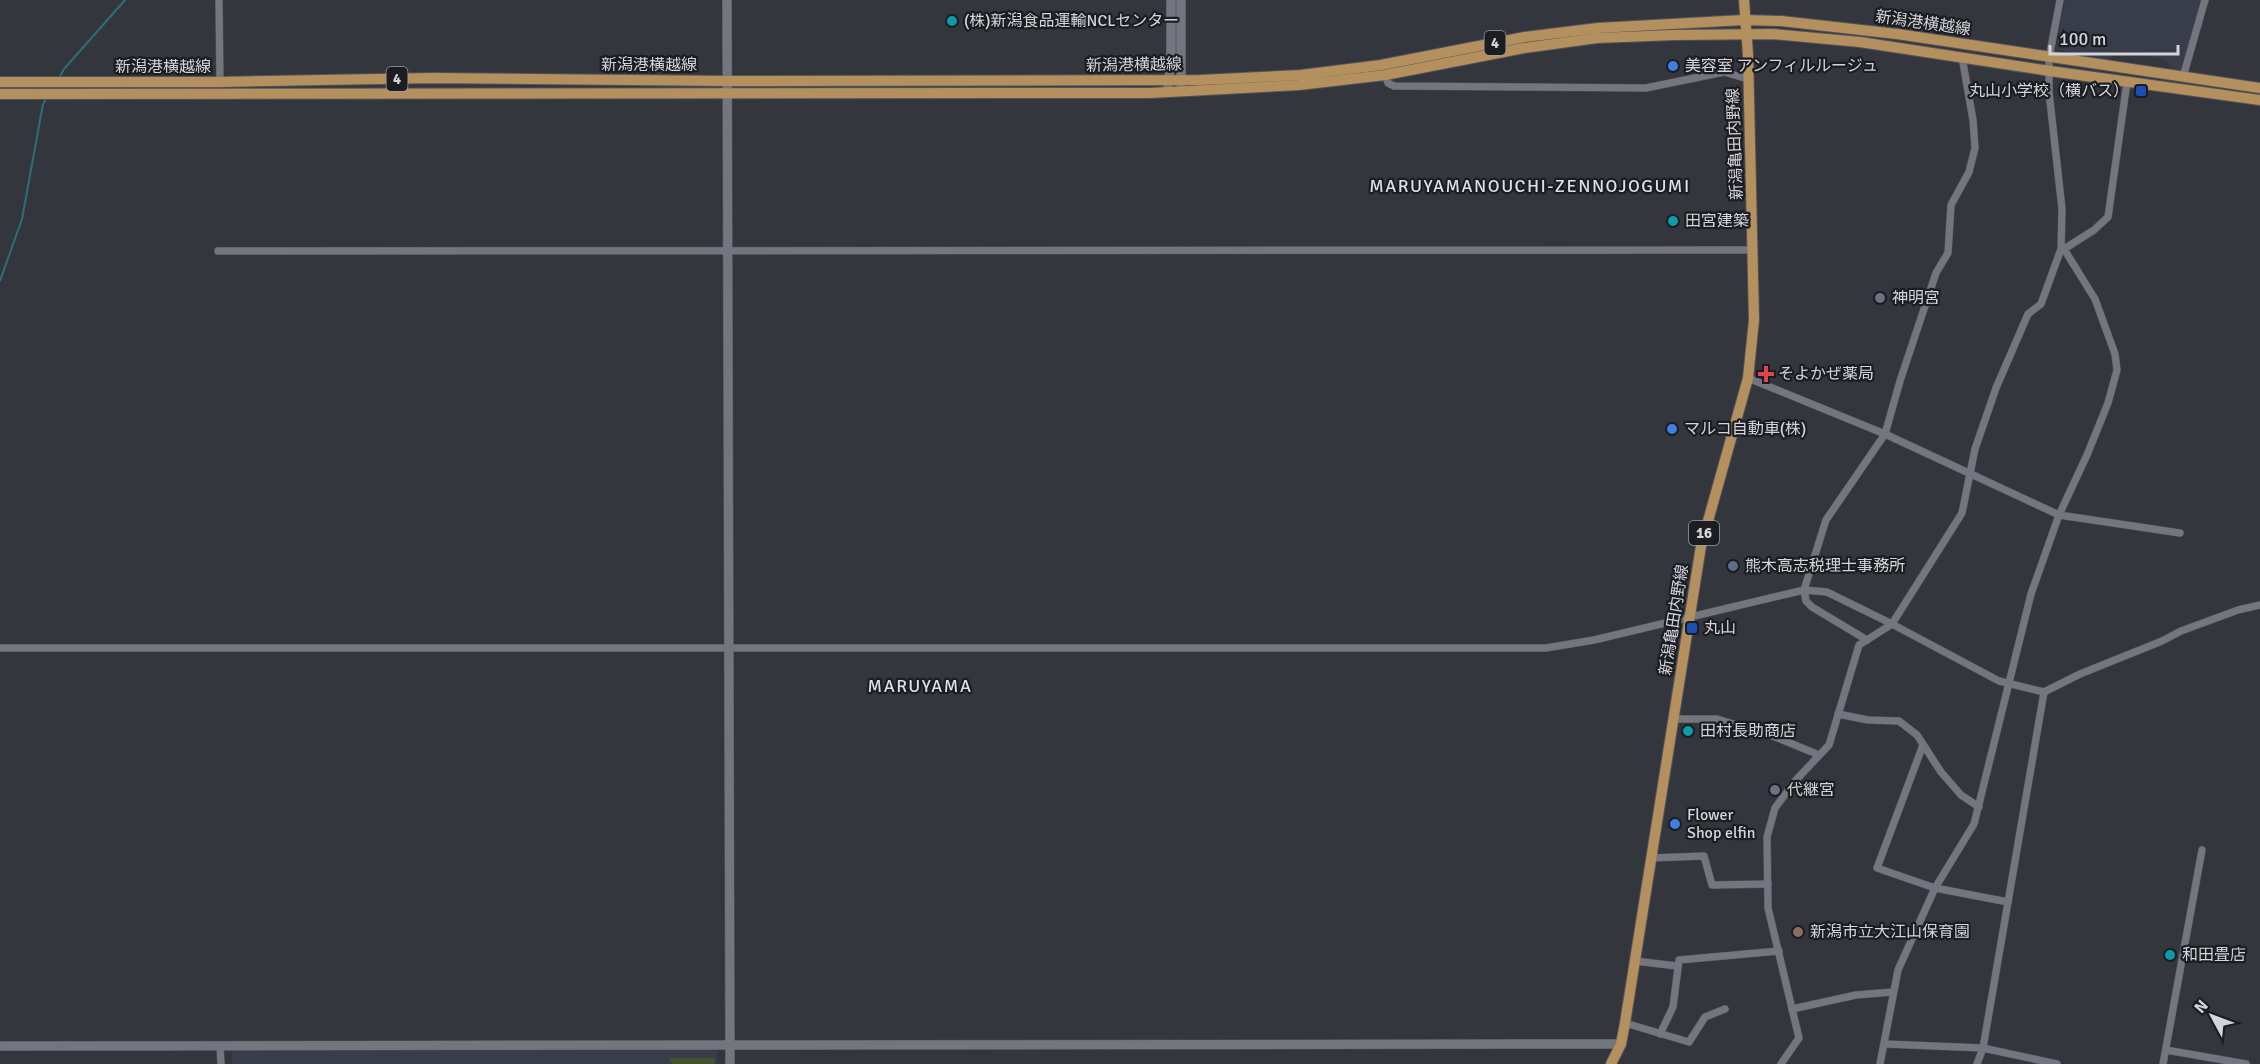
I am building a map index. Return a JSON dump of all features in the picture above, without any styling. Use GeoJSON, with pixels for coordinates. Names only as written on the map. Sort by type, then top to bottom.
{"type":"FeatureCollection","features":[{"type":"Feature","properties":{"kind":"main road","name":"新潟亀田内野線"},"geometry":{"type":"LineString","coordinates":[[1611,1064],[1621,1044],[1625,1023],[1701,546],[1748,378],[1754,320],[1744,0]]}},
{"type":"Feature","properties":{"kind":"main road","name":"新潟港横越線"},"geometry":{"type":"LineString","coordinates":[[0,82],[220,82],[432,78],[728,81],[1181,78],[1200,80],[1301,75],[1381,65],[1525,37],[1598,28],[1744,20],[1781,21],[1897,34],[2260,88]]}},
{"type":"Feature","properties":{"kind":"main road","name":"新潟港横越線"},"geometry":{"type":"LineString","coordinates":[[0,94],[1150,93],[1299,85],[1384,75],[1524,48],[1597,38],[1773,34],[1860,42],[2260,100]]}},
{"type":"Feature","properties":{"kind":"street"},"geometry":{"type":"LineString","coordinates":[[219,0],[220,82]]}},
{"type":"Feature","properties":{"kind":"street"},"geometry":{"type":"LineString","coordinates":[[728,0],[730,1064]]}},
{"type":"Feature","properties":{"kind":"street"},"geometry":{"type":"LineString","coordinates":[[1167,91],[1171,60],[1171,0]]}},
{"type":"Feature","properties":{"kind":"street"},"geometry":{"type":"LineString","coordinates":[[1180,0],[1181,90]]}},
{"type":"Feature","properties":{"kind":"street"},"geometry":{"type":"LineString","coordinates":[[1781,1064],[1799,1038],[1768,908],[1767,837],[1775,808],[1829,745],[1859,645],[1892,624],[1962,513],[1975,449],[1996,388],[2028,314],[2041,304],[2063,249],[2062,209],[2049,92],[2049,58],[2060,0]]}},
{"type":"Feature","properties":{"kind":"street"},"geometry":{"type":"LineString","coordinates":[[2183,76],[2205,0]]}},
{"type":"Feature","properties":{"kind":"street"},"geometry":{"type":"LineString","coordinates":[[1867,640],[1812,607],[1806,601],[1804,590],[1826,520],[1886,434],[1900,381],[1936,273],[1948,253],[1951,205],[1969,172],[1975,148],[1973,120],[1962,57]]}},
{"type":"Feature","properties":{"kind":"street"},"geometry":{"type":"LineString","coordinates":[[1384,75],[1388,83],[1394,86],[1646,88],[1725,72],[1748,79]]}},
{"type":"Feature","properties":{"kind":"street"},"geometry":{"type":"LineString","coordinates":[[2063,249],[2094,230],[2108,217],[2127,82]]}},
{"type":"Feature","properties":{"kind":"street"},"geometry":{"type":"LineString","coordinates":[[1880,1064],[1898,970],[1935,888],[1974,824],[2031,594],[2059,515],[2108,403],[2117,370],[2115,354],[2095,299],[2063,249]]}},
{"type":"Feature","properties":{"kind":"street"},"geometry":{"type":"LineString","coordinates":[[218,250],[1753,250]]}},
{"type":"Feature","properties":{"kind":"street"},"geometry":{"type":"LineString","coordinates":[[1748,378],[1886,434],[2059,515],[2180,533]]}},
{"type":"Feature","properties":{"kind":"street"},"geometry":{"type":"LineString","coordinates":[[0,648],[1546,648],[1594,640],[1804,590],[1827,592],[1992,678],[2044,692],[2080,674],[2181,631],[2238,610],[2260,605]]}},
{"type":"Feature","properties":{"kind":"street"},"geometry":{"type":"LineString","coordinates":[[1977,1064],[1983,1048],[2044,692]]}},
{"type":"Feature","properties":{"kind":"street"},"geometry":{"type":"LineString","coordinates":[[1838,714],[1868,720],[1899,721],[1917,735],[1941,772],[1961,795],[1979,807]]}},
{"type":"Feature","properties":{"kind":"street"},"geometry":{"type":"LineString","coordinates":[[1674,719],[1718,719],[1773,736],[1820,755]]}},
{"type":"Feature","properties":{"kind":"street"},"geometry":{"type":"LineString","coordinates":[[1923,745],[1876,868],[1935,888],[2008,902]]}},
{"type":"Feature","properties":{"kind":"street"},"geometry":{"type":"LineString","coordinates":[[2163,1064],[2202,850]]}},
{"type":"Feature","properties":{"kind":"street"},"geometry":{"type":"LineString","coordinates":[[1651,858],[1704,856],[1712,885],[1768,884]]}},
{"type":"Feature","properties":{"kind":"street"},"geometry":{"type":"LineString","coordinates":[[1660,1034],[1673,1007],[1679,960],[1779,951]]}},
{"type":"Feature","properties":{"kind":"street"},"geometry":{"type":"LineString","coordinates":[[1635,961],[1677,966]]}},
{"type":"Feature","properties":{"kind":"street"},"geometry":{"type":"LineString","coordinates":[[1792,1009],[1856,995],[1893,992]]}},
{"type":"Feature","properties":{"kind":"street"},"geometry":{"type":"LineString","coordinates":[[1625,1023],[1689,1042],[1705,1017],[1725,1010]]}},
{"type":"Feature","properties":{"kind":"street"},"geometry":{"type":"LineString","coordinates":[[0,1046],[1621,1044]]}},
{"type":"Feature","properties":{"kind":"street"},"geometry":{"type":"LineString","coordinates":[[1885,1044],[1983,1048],[2057,1064]]}},
{"type":"Feature","properties":{"kind":"street"},"geometry":{"type":"LineString","coordinates":[[220,1046],[221,1064]]}},
{"type":"Feature","properties":{"kind":"street"},"geometry":{"type":"LineString","coordinates":[[2166,1050],[2246,1064]]}},
{"type":"Feature","properties":{"kind":"shaded area"},"geometry":{"type":"Polygon","coordinates":[[[2065,0],[2203,0],[2184,67],[2180,70],[2172,69],[2163,59],[2117,52],[2107,60],[2056,50],[2065,0]]]}},
{"type":"Feature","properties":{"kind":"shaded area"},"geometry":{"type":"Polygon","coordinates":[[[717,1049],[717,1064],[232,1064],[232,1051],[717,1049]]]}},
{"type":"Feature","properties":{"kind":"green space"},"geometry":{"type":"Polygon","coordinates":[[[669,1058],[714,1058],[714,1064],[672,1064],[669,1058]]]}},
{"type":"Feature","properties":{"kind":"waterway"},"geometry":{"type":"LineString","coordinates":[[59,78],[64,69],[125,0]]}},
{"type":"Feature","properties":{"kind":"waterway"},"geometry":{"type":"LineString","coordinates":[[0,281],[22,219],[43,104],[47,98]]}},
{"type":"Feature","properties":{"kind":"place","name":"(株)新潟食品運輸NCLセンター"},"geometry":{"type":"Point","coordinates":[952,21]}},
{"type":"Feature","properties":{"kind":"place","name":"美容室 アンフィルルージュ"},"geometry":{"type":"Point","coordinates":[1673,66]}},
{"type":"Feature","properties":{"kind":"place","name":"丸山小学校（横バス）"},"geometry":{"type":"Point","coordinates":[2141,91]}},
{"type":"Feature","properties":{"kind":"place","name":"田宮建築"},"geometry":{"type":"Point","coordinates":[1673,221]}},
{"type":"Feature","properties":{"kind":"place","name":"神明宮"},"geometry":{"type":"Point","coordinates":[1880,298]}},
{"type":"Feature","properties":{"kind":"place","name":"そよかぜ薬局"},"geometry":{"type":"Point","coordinates":[1766,374]}},
{"type":"Feature","properties":{"kind":"place","name":"マルコ自動車(株)"},"geometry":{"type":"Point","coordinates":[1672,429]}},
{"type":"Feature","properties":{"kind":"place","name":"熊木高志税理士事務所"},"geometry":{"type":"Point","coordinates":[1733,566]}},
{"type":"Feature","properties":{"kind":"place","name":"丸山"},"geometry":{"type":"Point","coordinates":[1692,628]}},
{"type":"Feature","properties":{"kind":"place","name":"田村長助商店"},"geometry":{"type":"Point","coordinates":[1688,731]}},
{"type":"Feature","properties":{"kind":"place","name":"代継宮"},"geometry":{"type":"Point","coordinates":[1775,790]}},
{"type":"Feature","properties":{"kind":"place","name":"Flower Shop elfin"},"geometry":{"type":"Point","coordinates":[1675,824]}},
{"type":"Feature","properties":{"kind":"place","name":"新潟市立大江山保育園"},"geometry":{"type":"Point","coordinates":[1798,932]}},
{"type":"Feature","properties":{"kind":"place","name":"和田畳店"},"geometry":{"type":"Point","coordinates":[2170,955]}},
{"type":"Feature","properties":{"kind":"district","name":"MARUYAMANOUCHI-ZENNOJOGUMI"},"geometry":{"type":"Point","coordinates":[1530,186]}},
{"type":"Feature","properties":{"kind":"district","name":"MARUYAMA"},"geometry":{"type":"Point","coordinates":[920,686]}}]}
